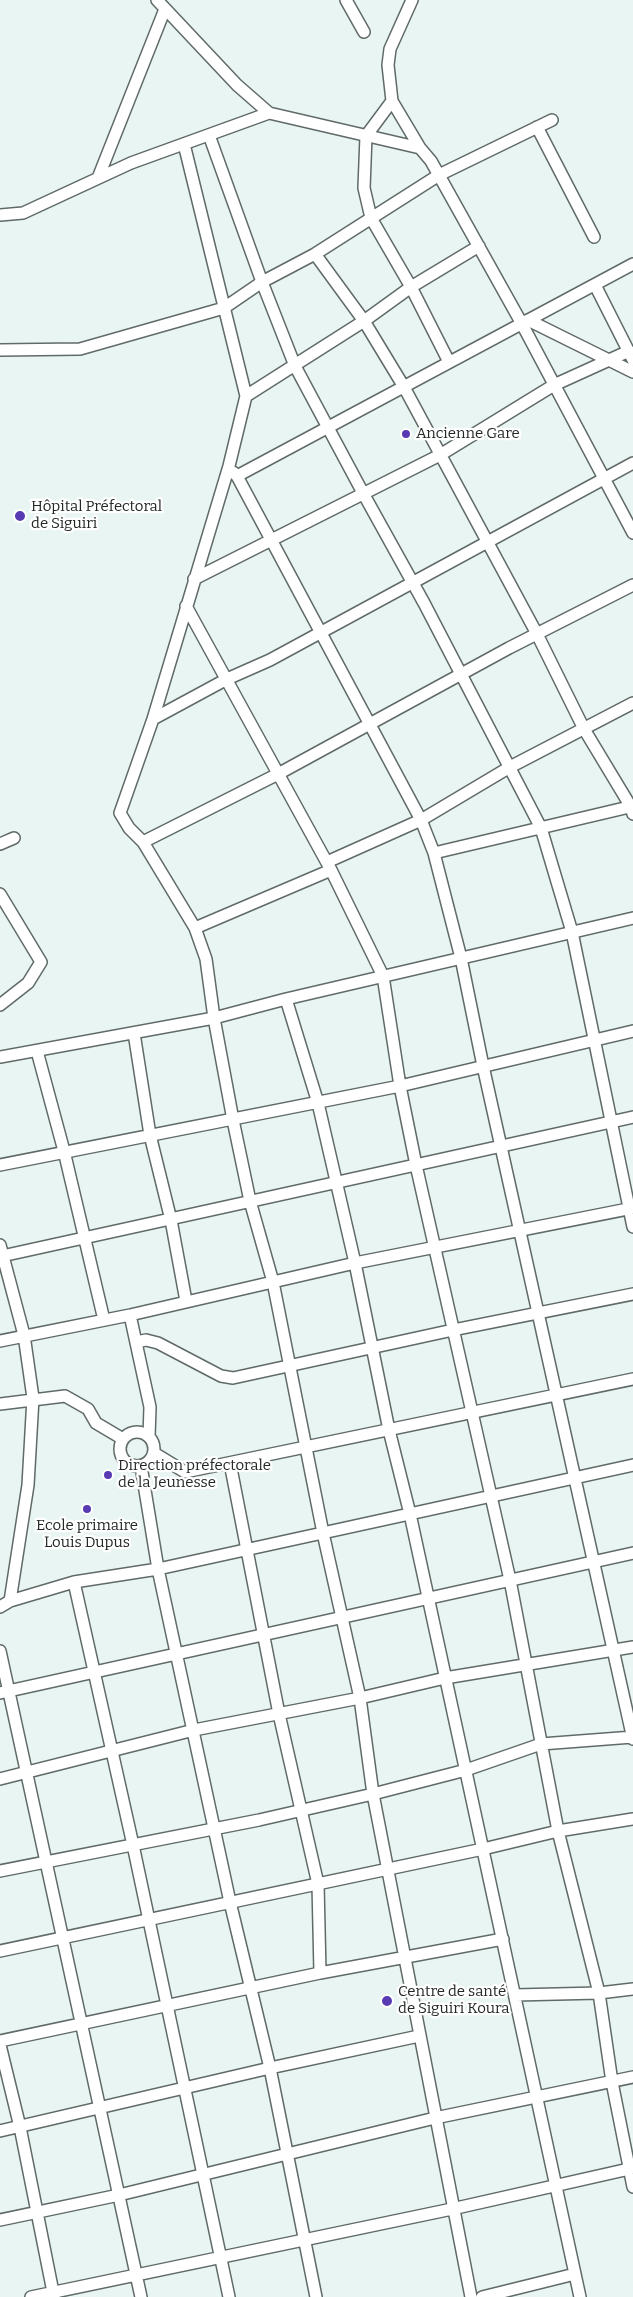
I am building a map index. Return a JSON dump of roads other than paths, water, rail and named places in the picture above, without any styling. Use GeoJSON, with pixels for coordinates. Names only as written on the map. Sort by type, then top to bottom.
{"type":"FeatureCollection","features":[{"type":"Feature","properties":{"kind":"street"},"geometry":{"type":"LineString","coordinates":[[346,0],[364,32]]}},
{"type":"Feature","properties":{"kind":"street"},"geometry":{"type":"LineString","coordinates":[[412,0],[390,48],[388,65],[392,101],[420,148],[431,161],[525,322],[554,386],[633,533]]}},
{"type":"Feature","properties":{"kind":"street"},"geometry":{"type":"LineString","coordinates":[[98,178],[161,5],[237,85],[269,113],[420,148]]}},
{"type":"Feature","properties":{"kind":"street"},"geometry":{"type":"LineString","coordinates":[[392,101],[366,136],[364,188],[371,218],[411,287],[449,362]]}},
{"type":"Feature","properties":{"kind":"street"},"geometry":{"type":"LineString","coordinates":[[0,215],[24,214],[98,178],[269,113]]}},
{"type":"Feature","properties":{"kind":"street"},"geometry":{"type":"LineString","coordinates":[[0,350],[80,349],[224,308],[262,282],[315,254],[439,175],[552,120]]}},
{"type":"Feature","properties":{"kind":"street"},"geometry":{"type":"LineString","coordinates":[[537,126],[594,237]]}},
{"type":"Feature","properties":{"kind":"street"},"geometry":{"type":"LineString","coordinates":[[209,135],[262,282],[295,366],[413,582],[541,828],[572,932],[610,1122],[631,1208],[633,1227]]}},
{"type":"Feature","properties":{"kind":"street"},"geometry":{"type":"LineString","coordinates":[[184,144],[246,396],[229,466],[153,719],[120,813],[129,828],[143,842],[195,928],[206,959],[214,1018],[233,1120],[250,1201],[272,1282],[323,1534],[344,1618],[360,1698],[373,1794],[452,2209],[471,2297]]}},
{"type":"Feature","properties":{"kind":"street"},"geometry":{"type":"LineString","coordinates":[[246,396],[364,321],[411,287],[479,246]]}},
{"type":"Feature","properties":{"kind":"street"},"geometry":{"type":"LineString","coordinates":[[315,254],[364,321],[404,387],[537,634],[584,729],[632,809],[434,853]]}},
{"type":"Feature","properties":{"kind":"street"},"geometry":{"type":"LineString","coordinates":[[237,476],[633,264]]}},
{"type":"Feature","properties":{"kind":"street"},"geometry":{"type":"LineString","coordinates":[[194,579],[440,455],[554,386],[607,360],[631,355],[595,285]]}},
{"type":"Feature","properties":{"kind":"street"},"geometry":{"type":"LineString","coordinates":[[525,322],[633,372]]}},
{"type":"Feature","properties":{"kind":"street"},"geometry":{"type":"LineString","coordinates":[[153,719],[227,679],[270,660],[603,477],[633,463]]}},
{"type":"Feature","properties":{"kind":"street"},"geometry":{"type":"LineString","coordinates":[[0,1872],[300,1811],[373,1794],[466,1770],[541,1744],[633,1738],[482,1066],[461,958],[434,853],[421,820],[237,476],[229,466]]}},
{"type":"Feature","properties":{"kind":"street"},"geometry":{"type":"LineString","coordinates":[[143,842],[278,774],[537,634],[633,585]]}},
{"type":"Feature","properties":{"kind":"street"},"geometry":{"type":"LineString","coordinates":[[186,606],[329,866],[383,976],[400,1086],[416,1165],[436,1247],[528,1664],[558,1831],[598,1993],[612,2082],[633,2187]]}},
{"type":"Feature","properties":{"kind":"street"},"geometry":{"type":"LineString","coordinates":[[195,928],[329,866],[421,820],[510,767],[633,704]]}},
{"type":"Feature","properties":{"kind":"street"},"geometry":{"type":"LineString","coordinates":[[0,844],[14,838]]}},
{"type":"Feature","properties":{"kind":"street"},"geometry":{"type":"LineString","coordinates":[[0,894],[4,906],[41,962],[28,983],[0,1006]]}},
{"type":"Feature","properties":{"kind":"street"},"geometry":{"type":"LineString","coordinates":[[0,1057],[214,1018],[286,998],[633,918]]}},
{"type":"Feature","properties":{"kind":"street"},"geometry":{"type":"LineString","coordinates":[[286,998],[318,1103],[356,1263],[389,1430],[429,1600],[580,2297]]}},
{"type":"Feature","properties":{"kind":"street"},"geometry":{"type":"LineString","coordinates":[[0,1165],[400,1086],[633,1031]]}},
{"type":"Feature","properties":{"kind":"street"},"geometry":{"type":"LineString","coordinates":[[134,1033],[150,1135],[171,1220],[186,1301]]}},
{"type":"Feature","properties":{"kind":"street"},"geometry":{"type":"LineString","coordinates":[[37,1050],[86,1239],[104,1320]]}},
{"type":"Feature","properties":{"kind":"street"},"geometry":{"type":"LineString","coordinates":[[633,1117],[86,1239],[1,1250],[24,1335],[33,1398],[28,1484],[5,1604],[74,1582],[158,1569],[633,1465]]}},
{"type":"Feature","properties":{"kind":"street"},"geometry":{"type":"LineString","coordinates":[[0,1341],[130,1316],[186,1301],[356,1263],[631,1208]]}},
{"type":"Feature","properties":{"kind":"street"},"geometry":{"type":"LineString","coordinates":[[136,1342],[146,1340],[158,1343],[221,1376],[233,1378],[453,1330],[633,1294]]}},
{"type":"Feature","properties":{"kind":"street"},"geometry":{"type":"LineString","coordinates":[[130,1316],[150,1408],[149,1437]]}},
{"type":"Feature","properties":{"kind":"street"},"geometry":{"type":"LineString","coordinates":[[154,1453],[185,1472],[307,1448],[556,1393],[633,1379]]}},
{"type":"Feature","properties":{"kind":"street"},"geometry":{"type":"LineString","coordinates":[[0,1404],[33,1398],[65,1396],[88,1409],[96,1423],[123,1439]]}},
{"type":"Feature","properties":{"kind":"street"},"geometry":{"type":"LineString","coordinates":[[133,1432],[144,1433],[149,1437],[154,1447],[154,1453],[149,1461],[141,1466],[129,1464],[121,1456],[123,1439],[133,1432]]}},
{"type":"Feature","properties":{"kind":"street"},"geometry":{"type":"LineString","coordinates":[[230,1463],[262,1635],[300,1811],[318,1884],[320,1973]]}},
{"type":"Feature","properties":{"kind":"street"},"geometry":{"type":"LineString","coordinates":[[141,1466],[158,1569],[230,1902],[270,2068],[316,2297]]}},
{"type":"Feature","properties":{"kind":"street"},"geometry":{"type":"LineString","coordinates":[[4,1692],[176,1653],[429,1600],[633,1553]]}},
{"type":"Feature","properties":{"kind":"street"},"geometry":{"type":"LineString","coordinates":[[74,1582],[133,1845],[229,2297]]}},
{"type":"Feature","properties":{"kind":"street"},"geometry":{"type":"LineString","coordinates":[[0,1779],[194,1730],[360,1698],[445,1678],[633,1647]]}},
{"type":"Feature","properties":{"kind":"street"},"geometry":{"type":"LineString","coordinates":[[0,1651],[4,1692],[27,1773],[141,2297]]}},
{"type":"Feature","properties":{"kind":"street"},"geometry":{"type":"LineString","coordinates":[[0,1951],[483,1849],[558,1831],[633,1819]]}},
{"type":"Feature","properties":{"kind":"street"},"geometry":{"type":"LineString","coordinates":[[0,2041],[320,1973],[503,1939]]}},
{"type":"Feature","properties":{"kind":"street"},"geometry":{"type":"LineString","coordinates":[[515,1996],[598,1993],[633,1989]]}},
{"type":"Feature","properties":{"kind":"street"},"geometry":{"type":"LineString","coordinates":[[0,2132],[270,2068],[419,2036]]}},
{"type":"Feature","properties":{"kind":"street"},"geometry":{"type":"LineString","coordinates":[[0,2045],[20,2127],[53,2295]]}},
{"type":"Feature","properties":{"kind":"street"},"geometry":{"type":"LineString","coordinates":[[0,2220],[118,2195],[435,2118],[633,2077]]}},
{"type":"Feature","properties":{"kind":"street"},"geometry":{"type":"LineString","coordinates":[[31,2297],[53,2295],[220,2257],[452,2209],[556,2183],[630,2168]]}},
{"type":"Feature","properties":{"kind":"street"},"geometry":{"type":"LineString","coordinates":[[482,2297],[575,2274]]}},
{"type":"Feature","properties":{"kind":"place","name":"Ancienne Gare"},"geometry":{"type":"Point","coordinates":[406,434]}},
{"type":"Feature","properties":{"kind":"place","name":"Hôpital Préfectoral de Siguiri"},"geometry":{"type":"Point","coordinates":[20,516]}},
{"type":"Feature","properties":{"kind":"place","name":"Direction préfectorale de la Jeunesse"},"geometry":{"type":"Point","coordinates":[108,1475]}},
{"type":"Feature","properties":{"kind":"place","name":"Ecole primaire Louis Dupus"},"geometry":{"type":"Point","coordinates":[87,1509]}},
{"type":"Feature","properties":{"kind":"place","name":"Centre de santé de Siguiri Koura"},"geometry":{"type":"Point","coordinates":[387,2001]}}]}
